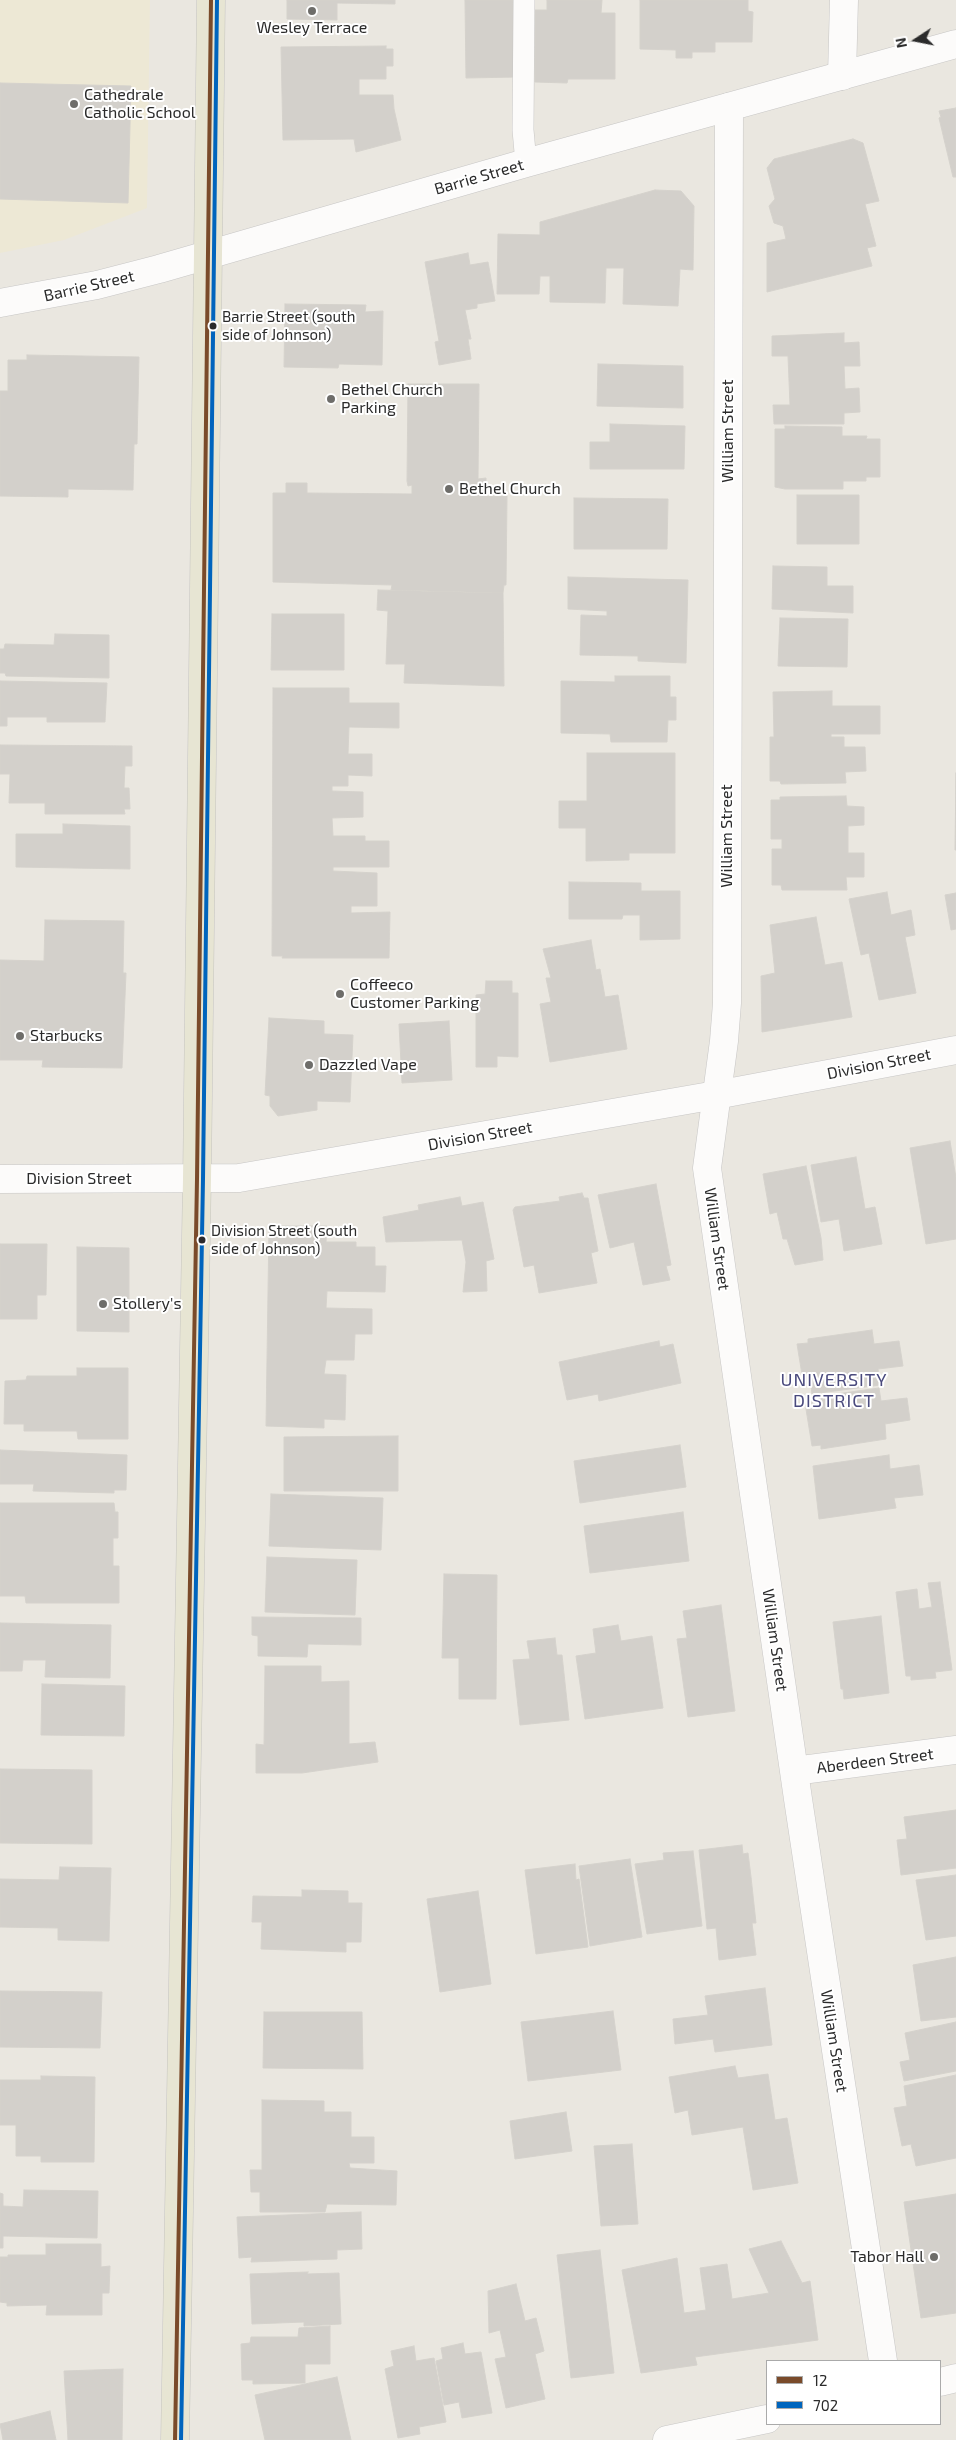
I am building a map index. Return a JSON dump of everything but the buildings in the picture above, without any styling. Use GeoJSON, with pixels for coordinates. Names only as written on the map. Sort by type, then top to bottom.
{"type":"FeatureCollection","features":[{"type":"Feature","properties":{"kind":"main road"},"geometry":{"type":"LineString","coordinates":[[175,2440],[197,1179],[211,0]]}},
{"type":"Feature","properties":{"kind":"street"},"geometry":{"type":"LineString","coordinates":[[842,76],[844,0]]}},
{"type":"Feature","properties":{"kind":"street","name":"Barrie Street"},"geometry":{"type":"LineString","coordinates":[[0,303],[97,285],[208,255],[526,163],[956,44]]}},
{"type":"Feature","properties":{"kind":"street","name":"William Street"},"geometry":{"type":"LineString","coordinates":[[729,107],[727,1003],[724,1041],[707,1168],[794,1771],[883,2360]]}},
{"type":"Feature","properties":{"kind":"street","name":"Division Street"},"geometry":{"type":"LineString","coordinates":[[0,1180],[239,1178],[956,1050]]}},
{"type":"Feature","properties":{"kind":"street","name":"Aberdeen Street"},"geometry":{"type":"LineString","coordinates":[[794,1771],[956,1750]]}},
{"type":"Feature","properties":{"kind":"street"},"geometry":{"type":"LineString","coordinates":[[941,2382],[956,2378]]}},
{"type":"Feature","properties":{"kind":"street"},"geometry":{"type":"LineString","coordinates":[[667,2440],[766,2419]]}},
{"type":"Feature","properties":{"kind":"lane"},"geometry":{"type":"LineString","coordinates":[[524,0],[523,130],[526,163]]}},
{"type":"Feature","properties":{"kind":"shaded area","name":"Cathedrale Catholic School"},"geometry":{"type":"Polygon","coordinates":[[[0,0],[150,0],[147,208],[64,240],[0,253],[0,0]]]}},
{"type":"Feature","properties":{"kind":"transit line","name":"12"},"geometry":{"type":"LineString","coordinates":[[175,2440],[197,1179],[211,0]]}},
{"type":"Feature","properties":{"kind":"transit line","name":"702"},"geometry":{"type":"LineString","coordinates":[[181,2440],[203,1179],[217,0]]}},
{"type":"Feature","properties":{"kind":"place","name":"Wesley Terrace"},"geometry":{"type":"Point","coordinates":[312,11]}},
{"type":"Feature","properties":{"kind":"place","name":"Cathedrale Catholic School"},"geometry":{"type":"Point","coordinates":[74,104]}},
{"type":"Feature","properties":{"kind":"place","name":"Barrie Street (south side of Johnson)"},"geometry":{"type":"Point","coordinates":[213,326]}},
{"type":"Feature","properties":{"kind":"place","name":"Bethel Church Parking"},"geometry":{"type":"Point","coordinates":[331,399]}},
{"type":"Feature","properties":{"kind":"place","name":"Bethel Church"},"geometry":{"type":"Point","coordinates":[449,489]}},
{"type":"Feature","properties":{"kind":"place","name":"Coffeeco Customer Parking"},"geometry":{"type":"Point","coordinates":[340,994]}},
{"type":"Feature","properties":{"kind":"place","name":"Starbucks"},"geometry":{"type":"Point","coordinates":[20,1036]}},
{"type":"Feature","properties":{"kind":"place","name":"Dazzled Vape"},"geometry":{"type":"Point","coordinates":[309,1065]}},
{"type":"Feature","properties":{"kind":"place","name":"Division Street (south side of Johnson)"},"geometry":{"type":"Point","coordinates":[202,1240]}},
{"type":"Feature","properties":{"kind":"place","name":"Stollery's"},"geometry":{"type":"Point","coordinates":[103,1304]}},
{"type":"Feature","properties":{"kind":"place","name":"Tabor Hall"},"geometry":{"type":"Point","coordinates":[934,2257]}},
{"type":"Feature","properties":{"kind":"district","name":"UNIVERSITY DISTRICT"},"geometry":{"type":"Point","coordinates":[834,1390]}}]}
